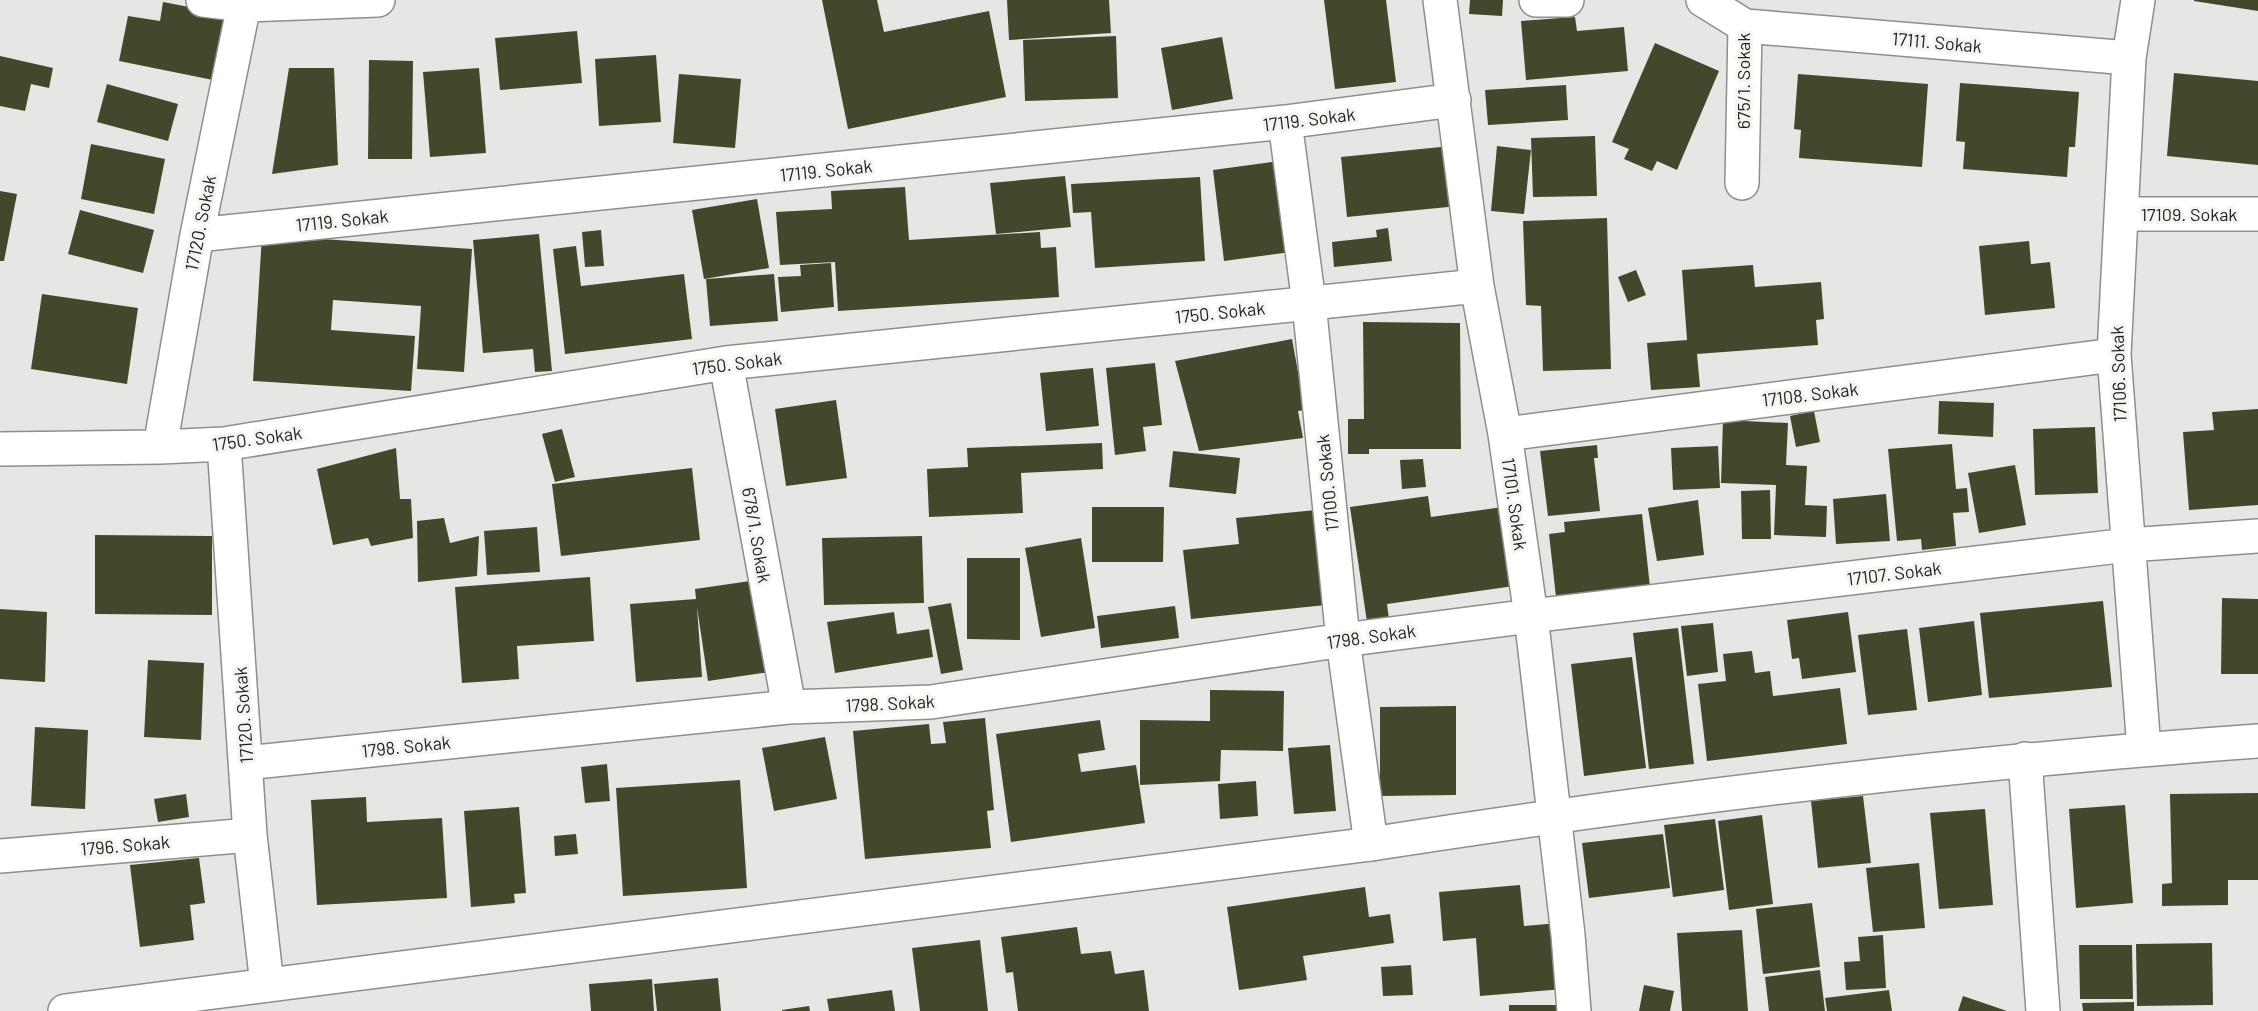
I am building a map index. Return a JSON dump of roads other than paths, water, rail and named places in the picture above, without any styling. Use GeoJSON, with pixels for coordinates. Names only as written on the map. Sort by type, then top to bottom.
{"type":"FeatureCollection","features":[{"type":"Feature","properties":{"kind":"street"},"geometry":{"type":"LineString","coordinates":[[203,0],[244,2],[378,0]]}},
{"type":"Feature","properties":{"kind":"street","name":"17101. Sokak"},"geometry":{"type":"LineString","coordinates":[[1440,0],[1477,286],[1505,434],[1531,616],[1568,935],[1574,1011]]}},
{"type":"Feature","properties":{"kind":"street"},"geometry":{"type":"LineString","coordinates":[[1536,0],[1567,0]]}},
{"type":"Feature","properties":{"kind":"street","name":"675/1. Sokak"},"geometry":{"type":"LineString","coordinates":[[1703,0],[1745,26],[1742,183]]}},
{"type":"Feature","properties":{"kind":"street","name":"17106. Sokak"},"geometry":{"type":"LineString","coordinates":[[2138,0],[2129,58],[2114,355],[2144,749]]}},
{"type":"Feature","properties":{"kind":"street","name":"17120. Sokak"},"geometry":{"type":"LineString","coordinates":[[160,447],[197,235],[244,2]]}},
{"type":"Feature","properties":{"kind":"street","name":"17111. Sokak"},"geometry":{"type":"LineString","coordinates":[[1745,26],[2129,58]]}},
{"type":"Feature","properties":{"kind":"street","name":"17119. Sokak"},"geometry":{"type":"LineString","coordinates":[[197,235],[1285,122],[1454,100]]}},
{"type":"Feature","properties":{"kind":"street","name":"17100. Sokak"},"geometry":{"type":"LineString","coordinates":[[1285,122],[1309,303],[1343,640],[1371,844]]}},
{"type":"Feature","properties":{"kind":"street","name":"17109. Sokak"},"geometry":{"type":"LineString","coordinates":[[2121,214],[2258,214]]}},
{"type":"Feature","properties":{"kind":"street","name":"1750. Sokak"},"geometry":{"type":"LineString","coordinates":[[0,449],[224,444],[726,363],[1477,286]]}},
{"type":"Feature","properties":{"kind":"street","name":"17108. Sokak"},"geometry":{"type":"LineString","coordinates":[[1505,434],[2114,355]]}},
{"type":"Feature","properties":{"kind":"street","name":"678/1. Sokak"},"geometry":{"type":"LineString","coordinates":[[726,363],[789,707]]}},
{"type":"Feature","properties":{"kind":"street","name":"17120. Sokak"},"geometry":{"type":"LineString","coordinates":[[224,444],[250,835],[267,985]]}},
{"type":"Feature","properties":{"kind":"street","name":"17107. Sokak"},"geometry":{"type":"LineString","coordinates":[[1531,616],[2128,545],[2258,536]]}},
{"type":"Feature","properties":{"kind":"street","name":"1798. Sokak"},"geometry":{"type":"LineString","coordinates":[[246,763],[789,707],[931,702],[1343,640],[1531,616]]}},
{"type":"Feature","properties":{"kind":"street"},"geometry":{"type":"LineString","coordinates":[[65,1011],[1371,844],[1553,816],[2025,759],[2258,741]]}},
{"type":"Feature","properties":{"kind":"street"},"geometry":{"type":"LineString","coordinates":[[2025,759],[2043,1011]]}},
{"type":"Feature","properties":{"kind":"street","name":"1796. Sokak"},"geometry":{"type":"LineString","coordinates":[[0,856],[250,835]]}}]}
